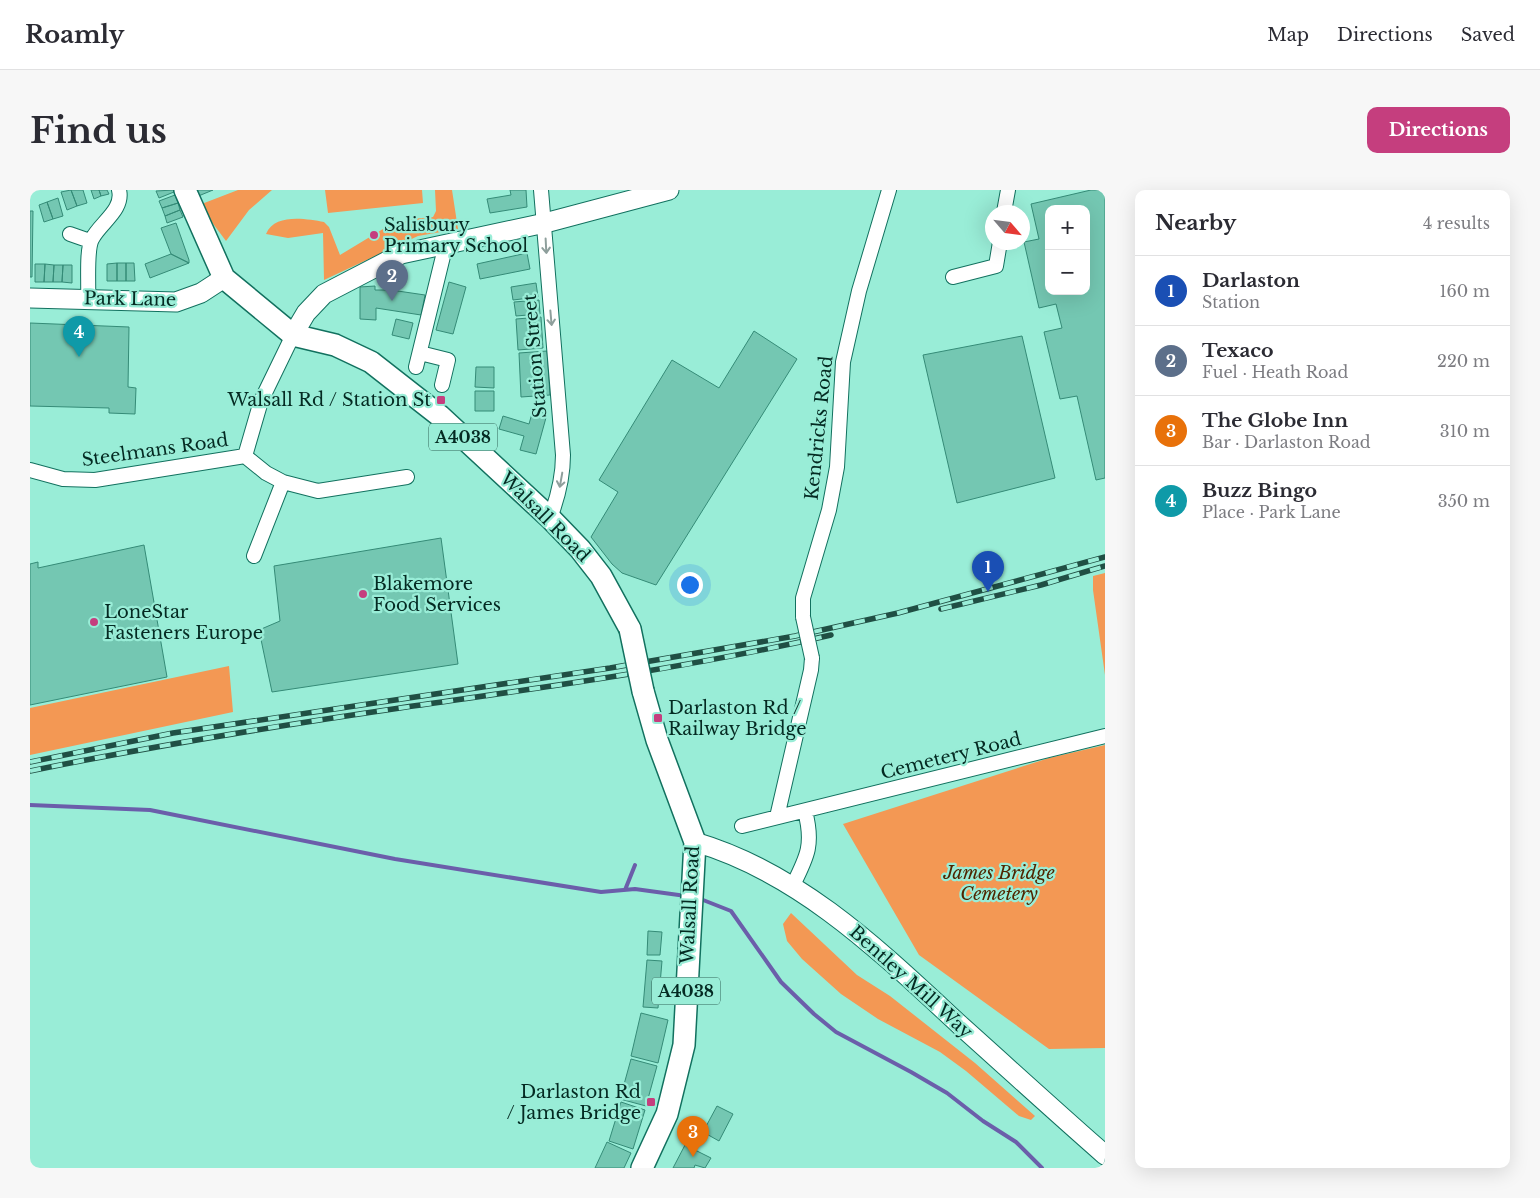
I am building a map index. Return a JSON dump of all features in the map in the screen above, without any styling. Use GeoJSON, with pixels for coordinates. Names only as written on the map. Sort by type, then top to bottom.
{"type":"FeatureCollection","features":[{"type":"Feature","properties":{"kind":"main road","name":"Walsall Road"},"geometry":{"type":"LineString","coordinates":[[185,190],[224,278],[293,335],[353,352],[390,374],[440,416],[550,518],[580,549],[601,576],[630,629],[643,691],[657,740],[695,842],[693,915],[688,957],[684,1045],[680,1067],[662,1129],[642,1168]]}},
{"type":"Feature","properties":{"kind":"street"},"geometry":{"type":"LineString","coordinates":[[88,298],[90,241],[114,212],[121,196],[119,190]]}},
{"type":"Feature","properties":{"kind":"street","name":"Station Street"},"geometry":{"type":"LineString","coordinates":[[541,190],[563,472],[558,496],[550,518]]}},
{"type":"Feature","properties":{"kind":"street"},"geometry":{"type":"LineString","coordinates":[[293,335],[306,313],[324,294],[401,254],[545,223],[669,190]]}},
{"type":"Feature","properties":{"kind":"street","name":"Kendricks Road"},"geometry":{"type":"LineString","coordinates":[[777,817],[811,670],[812,658],[803,616],[803,598],[829,510],[837,467],[843,362],[859,291],[890,190]]}},
{"type":"Feature","properties":{"kind":"street"},"geometry":{"type":"LineString","coordinates":[[1005,205],[1008,190]]}},
{"type":"Feature","properties":{"kind":"street"},"geometry":{"type":"LineString","coordinates":[[70,234],[90,241]]}},
{"type":"Feature","properties":{"kind":"street"},"geometry":{"type":"LineString","coordinates":[[416,366],[446,244]]}},
{"type":"Feature","properties":{"kind":"street"},"geometry":{"type":"LineString","coordinates":[[953,277],[996,266],[999,250]]}},
{"type":"Feature","properties":{"kind":"street","name":"Park Lane"},"geometry":{"type":"LineString","coordinates":[[30,298],[88,298],[139,302],[176,302],[201,293],[224,278]]}},
{"type":"Feature","properties":{"kind":"street","name":"Steelmans Road"},"geometry":{"type":"LineString","coordinates":[[30,470],[64,479],[95,480],[245,456],[261,402],[293,335]]}},
{"type":"Feature","properties":{"kind":"street"},"geometry":{"type":"LineString","coordinates":[[420,353],[448,360],[442,385]]}},
{"type":"Feature","properties":{"kind":"street"},"geometry":{"type":"LineString","coordinates":[[245,456],[266,473],[282,482],[318,492],[407,478]]}},
{"type":"Feature","properties":{"kind":"street"},"geometry":{"type":"LineString","coordinates":[[254,556],[282,482]]}},
{"type":"Feature","properties":{"kind":"street","name":"Cemetery Road"},"geometry":{"type":"LineString","coordinates":[[742,826],[1105,736]]}},
{"type":"Feature","properties":{"kind":"street"},"geometry":{"type":"LineString","coordinates":[[792,887],[808,852],[810,841],[804,811]]}},
{"type":"Feature","properties":{"kind":"street","name":"Bentley Mill Way"},"geometry":{"type":"LineString","coordinates":[[695,842],[730,854],[792,887],[874,944],[1105,1155]]}},
{"type":"Feature","properties":{"kind":"green space"},"geometry":{"type":"Polygon","coordinates":[[[238,190],[272,190],[249,210],[226,241],[199,205],[238,190]]]}},
{"type":"Feature","properties":{"kind":"green space"},"geometry":{"type":"Polygon","coordinates":[[[325,190],[422,190],[423,203],[328,213],[325,190]]]}},
{"type":"Feature","properties":{"kind":"green space"},"geometry":{"type":"Polygon","coordinates":[[[435,190],[452,190],[458,229],[418,236],[324,280],[323,233],[288,238],[266,234],[270,227],[284,220],[300,219],[324,222],[329,227],[340,255],[383,229],[411,219],[433,217],[436,211],[435,190]]]}},
{"type":"Feature","properties":{"kind":"green space"},"geometry":{"type":"Polygon","coordinates":[[[1105,573],[1105,675],[1093,590],[1093,576],[1105,573]]]}},
{"type":"Feature","properties":{"kind":"green space"},"geometry":{"type":"Polygon","coordinates":[[[229,666],[233,712],[30,755],[30,708],[229,666]]]}},
{"type":"Feature","properties":{"kind":"green space","name":"James Bridge Cemetery"},"geometry":{"type":"Polygon","coordinates":[[[1105,745],[1105,1048],[1049,1049],[919,955],[843,824],[1049,758],[1105,745]]]}},
{"type":"Feature","properties":{"kind":"green space"},"geometry":{"type":"Polygon","coordinates":[[[791,913],[857,975],[890,996],[975,1063],[1035,1116],[1031,1120],[1019,1116],[966,1071],[940,1052],[878,1019],[841,994],[802,959],[787,941],[783,924],[791,913]]]}},
{"type":"Feature","properties":{"kind":"building"},"geometry":{"type":"Polygon","coordinates":[[[71,190],[77,206],[67,210],[61,192],[71,190]]]}},
{"type":"Feature","properties":{"kind":"building"},"geometry":{"type":"Polygon","coordinates":[[[71,190],[83,190],[87,203],[77,206],[71,190]]]}},
{"type":"Feature","properties":{"kind":"building"},"geometry":{"type":"Polygon","coordinates":[[[91,190],[99,190],[101,196],[94,199],[91,190]]]}},
{"type":"Feature","properties":{"kind":"building"},"geometry":{"type":"Polygon","coordinates":[[[99,190],[107,190],[109,194],[101,196],[99,190]]]}},
{"type":"Feature","properties":{"kind":"building"},"geometry":{"type":"Polygon","coordinates":[[[174,190],[174,192],[159,198],[156,191],[174,190]]]}},
{"type":"Feature","properties":{"kind":"building"},"geometry":{"type":"Polygon","coordinates":[[[193,190],[213,190],[196,197],[193,190]]]}},
{"type":"Feature","properties":{"kind":"building"},"geometry":{"type":"Polygon","coordinates":[[[510,190],[526,190],[527,207],[490,213],[487,199],[511,195],[510,190]]]}},
{"type":"Feature","properties":{"kind":"building"},"geometry":{"type":"Polygon","coordinates":[[[1091,190],[1105,190],[1105,478],[1096,480],[1077,396],[1060,399],[1044,332],[1062,328],[1056,304],[1039,308],[1026,250],[1030,250],[1030,241],[1039,239],[1031,204],[1091,190]]]}},
{"type":"Feature","properties":{"kind":"building"},"geometry":{"type":"Polygon","coordinates":[[[175,195],[178,203],[162,208],[159,201],[175,195]]]}},
{"type":"Feature","properties":{"kind":"building"},"geometry":{"type":"Polygon","coordinates":[[[58,198],[63,216],[53,219],[47,202],[58,198]]]}},
{"type":"Feature","properties":{"kind":"building"},"geometry":{"type":"Polygon","coordinates":[[[47,202],[53,219],[44,222],[39,205],[47,202]]]}},
{"type":"Feature","properties":{"kind":"building"},"geometry":{"type":"Polygon","coordinates":[[[178,203],[180,210],[165,216],[162,208],[178,203]]]}},
{"type":"Feature","properties":{"kind":"building"},"geometry":{"type":"Polygon","coordinates":[[[180,210],[183,217],[167,223],[165,216],[180,210]]]}},
{"type":"Feature","properties":{"kind":"building"},"geometry":{"type":"Polygon","coordinates":[[[30,211],[33,211],[32,277],[30,277],[30,211]]]}},
{"type":"Feature","properties":{"kind":"building"},"geometry":{"type":"Polygon","coordinates":[[[176,223],[189,263],[171,254],[161,228],[176,223]]]}},
{"type":"Feature","properties":{"kind":"building"},"geometry":{"type":"Polygon","coordinates":[[[527,253],[530,269],[480,279],[477,264],[527,253]]]}},
{"type":"Feature","properties":{"kind":"building"},"geometry":{"type":"Polygon","coordinates":[[[171,254],[189,263],[150,278],[145,264],[171,254]]]}},
{"type":"Feature","properties":{"kind":"building"},"geometry":{"type":"Polygon","coordinates":[[[117,263],[126,263],[126,281],[117,281],[117,263]]]}},
{"type":"Feature","properties":{"kind":"building"},"geometry":{"type":"Polygon","coordinates":[[[117,263],[117,281],[107,281],[107,264],[117,263]]]}},
{"type":"Feature","properties":{"kind":"building"},"geometry":{"type":"Polygon","coordinates":[[[126,263],[134,263],[135,281],[126,281],[126,263]]]}},
{"type":"Feature","properties":{"kind":"building"},"geometry":{"type":"Polygon","coordinates":[[[35,264],[45,264],[44,282],[35,282],[35,264]]]}},
{"type":"Feature","properties":{"kind":"building"},"geometry":{"type":"Polygon","coordinates":[[[45,264],[54,265],[53,282],[44,282],[45,264]]]}},
{"type":"Feature","properties":{"kind":"building"},"geometry":{"type":"Polygon","coordinates":[[[54,265],[63,265],[62,282],[53,282],[54,265]]]}},
{"type":"Feature","properties":{"kind":"building"},"geometry":{"type":"Polygon","coordinates":[[[63,265],[72,265],[72,283],[62,282],[63,265]]]}},
{"type":"Feature","properties":{"kind":"building"},"geometry":{"type":"Polygon","coordinates":[[[449,282],[466,287],[453,334],[436,330],[449,282]]]}},
{"type":"Feature","properties":{"kind":"building"},"geometry":{"type":"Polygon","coordinates":[[[536,283],[538,297],[513,300],[511,287],[536,283]]]}},
{"type":"Feature","properties":{"kind":"building"},"geometry":{"type":"Polygon","coordinates":[[[375,286],[375,290],[391,290],[425,295],[421,315],[376,308],[376,320],[360,319],[360,287],[375,286]]]}},
{"type":"Feature","properties":{"kind":"building"},"geometry":{"type":"Polygon","coordinates":[[[539,300],[540,314],[516,316],[514,302],[539,300]]]}},
{"type":"Feature","properties":{"kind":"building"},"geometry":{"type":"Polygon","coordinates":[[[541,317],[543,348],[518,350],[516,319],[541,317]]]}},
{"type":"Feature","properties":{"kind":"building"},"geometry":{"type":"Polygon","coordinates":[[[396,319],[413,323],[409,339],[392,335],[396,319]]]}},
{"type":"Feature","properties":{"kind":"building"},"geometry":{"type":"Polygon","coordinates":[[[30,323],[129,327],[128,387],[136,388],[135,414],[109,413],[109,408],[30,406],[30,323]]]}},
{"type":"Feature","properties":{"kind":"building"},"geometry":{"type":"Polygon","coordinates":[[[754,331],[797,359],[656,585],[622,573],[612,564],[591,537],[618,492],[599,480],[672,360],[719,388],[754,331]]]}},
{"type":"Feature","properties":{"kind":"building"},"geometry":{"type":"Polygon","coordinates":[[[1022,336],[1055,478],[957,503],[923,355],[1022,336]]]}},
{"type":"Feature","properties":{"kind":"building"},"geometry":{"type":"Polygon","coordinates":[[[547,351],[550,395],[521,397],[519,353],[547,351]]]}},
{"type":"Feature","properties":{"kind":"building"},"geometry":{"type":"Polygon","coordinates":[[[476,367],[494,367],[494,388],[475,387],[476,367]]]}},
{"type":"Feature","properties":{"kind":"building"},"geometry":{"type":"Polygon","coordinates":[[[475,391],[494,391],[494,411],[475,411],[475,391]]]}},
{"type":"Feature","properties":{"kind":"building"},"geometry":{"type":"Polygon","coordinates":[[[533,410],[547,414],[536,454],[520,450],[524,436],[499,429],[503,416],[529,424],[533,410]]]}},
{"type":"Feature","properties":{"kind":"building","name":"Blakemore Food Services"},"geometry":{"type":"Polygon","coordinates":[[[441,538],[458,664],[272,692],[259,630],[280,621],[274,566],[441,538]]]}},
{"type":"Feature","properties":{"kind":"building","name":"LoneStar Fasteners Europe"},"geometry":{"type":"Polygon","coordinates":[[[144,545],[167,677],[30,705],[30,564],[38,562],[38,568],[144,545]]]}},
{"type":"Feature","properties":{"kind":"building"},"geometry":{"type":"Polygon","coordinates":[[[648,931],[662,932],[660,955],[647,955],[648,931]]]}},
{"type":"Feature","properties":{"kind":"building"},"geometry":{"type":"Polygon","coordinates":[[[647,960],[662,961],[658,1008],[643,1007],[647,960]]]}},
{"type":"Feature","properties":{"kind":"building"},"geometry":{"type":"Polygon","coordinates":[[[641,1013],[668,1020],[658,1063],[631,1056],[641,1013]]]}},
{"type":"Feature","properties":{"kind":"building"},"geometry":{"type":"Polygon","coordinates":[[[631,1059],[657,1066],[646,1106],[620,1099],[631,1059]]]}},
{"type":"Feature","properties":{"kind":"building"},"geometry":{"type":"Polygon","coordinates":[[[621,1102],[645,1110],[633,1149],[609,1141],[621,1102]]]}},
{"type":"Feature","properties":{"kind":"building"},"geometry":{"type":"Polygon","coordinates":[[[717,1106],[733,1114],[719,1141],[703,1132],[717,1106]]]}},
{"type":"Feature","properties":{"kind":"building"},"geometry":{"type":"Polygon","coordinates":[[[607,1142],[631,1153],[624,1168],[595,1168],[607,1142]]]}},
{"type":"Feature","properties":{"kind":"building"},"geometry":{"type":"Polygon","coordinates":[[[685,1145],[711,1158],[705,1168],[695,1165],[694,1168],[673,1168],[685,1145]]]}},
{"type":"Feature","properties":{"kind":"waterway"},"geometry":{"type":"LineString","coordinates":[[30,805],[150,810],[395,859],[601,892],[635,889],[686,896]]}},
{"type":"Feature","properties":{"kind":"waterway"},"geometry":{"type":"LineString","coordinates":[[625,890],[635,865]]}},
{"type":"Feature","properties":{"kind":"waterway"},"geometry":{"type":"LineString","coordinates":[[698,898],[731,911],[781,982],[836,1032],[947,1093],[983,1121],[1016,1142],[1042,1168]]}},
{"type":"Feature","properties":{"kind":"railway"},"geometry":{"type":"LineString","coordinates":[[30,762],[173,733],[610,668],[795,636],[898,613],[1105,557]]}},
{"type":"Feature","properties":{"kind":"railway"},"geometry":{"type":"LineString","coordinates":[[941,609],[1041,585],[1105,566]]}},
{"type":"Feature","properties":{"kind":"railway"},"geometry":{"type":"LineString","coordinates":[[30,771],[261,729],[670,667],[831,635]]}},
{"type":"Feature","properties":{"kind":"place","name":"Salisbury Primary School"},"geometry":{"type":"Point","coordinates":[374,235]}},
{"type":"Feature","properties":{"kind":"place","name":"Texaco"},"geometry":{"type":"Point","coordinates":[392,301]}},
{"type":"Feature","properties":{"kind":"place","name":"Buzz Bingo"},"geometry":{"type":"Point","coordinates":[79,357]}},
{"type":"Feature","properties":{"kind":"place","name":"Walsall Rd / Station St"},"geometry":{"type":"Point","coordinates":[441,400]}},
{"type":"Feature","properties":{"kind":"place","name":"Darlaston"},"geometry":{"type":"Point","coordinates":[988,592]}},
{"type":"Feature","properties":{"kind":"place","name":"Blakemore Food Services"},"geometry":{"type":"Point","coordinates":[363,594]}},
{"type":"Feature","properties":{"kind":"place","name":"LoneStar Fasteners Europe"},"geometry":{"type":"Point","coordinates":[94,622]}},
{"type":"Feature","properties":{"kind":"place","name":"Darlaston Rd / Railway Bridge"},"geometry":{"type":"Point","coordinates":[658,718]}},
{"type":"Feature","properties":{"kind":"place","name":"Darlaston Rd / James Bridge"},"geometry":{"type":"Point","coordinates":[651,1102]}},
{"type":"Feature","properties":{"kind":"place","name":"The Globe Inn"},"geometry":{"type":"Point","coordinates":[693,1157]}}]}
